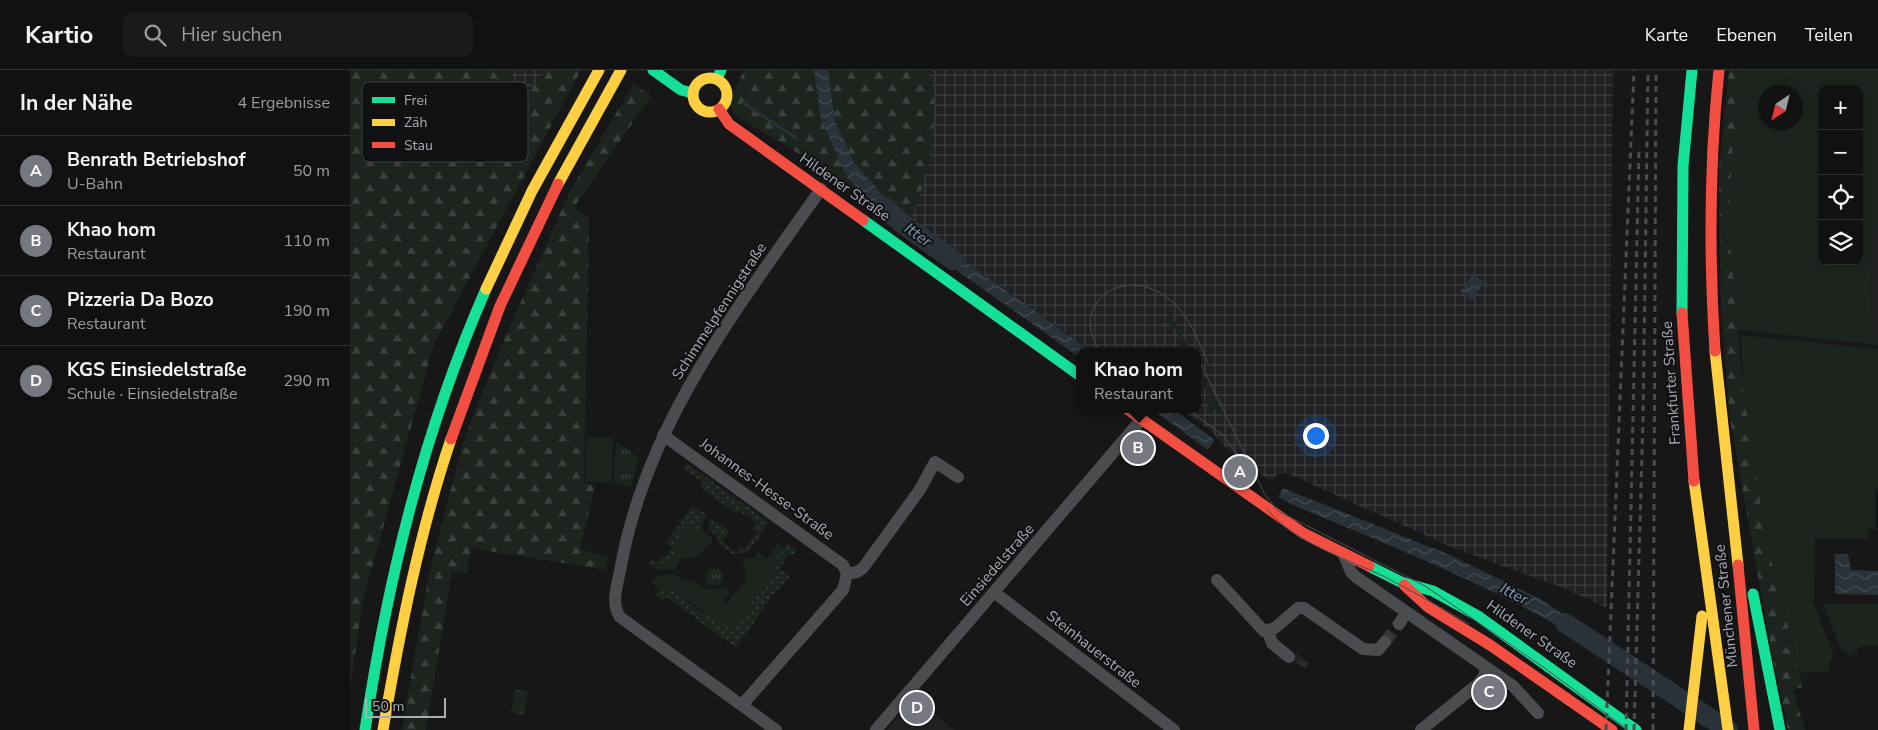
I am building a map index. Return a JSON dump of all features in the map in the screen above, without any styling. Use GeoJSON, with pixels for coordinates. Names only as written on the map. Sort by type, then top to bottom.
{"type":"FeatureCollection","features":[{"type":"Feature","properties":{"kind":"main road"},"geometry":{"type":"LineString","coordinates":[[365,730],[372,678],[396,555],[440,404],[498,260],[574,112],[599,70]]}},
{"type":"Feature","properties":{"kind":"main road"},"geometry":{"type":"LineString","coordinates":[[383,730],[390,674],[420,539],[463,396],[518,261],[550,194],[590,120],[621,70]]}},
{"type":"Feature","properties":{"kind":"main road"},"geometry":{"type":"LineString","coordinates":[[653,70],[681,90],[693,93]]}},
{"type":"Feature","properties":{"kind":"main road"},"geometry":{"type":"LineString","coordinates":[[1684,70],[1690,88]]}},
{"type":"Feature","properties":{"kind":"main road","name":"Frankfurter Straße"},"geometry":{"type":"LineString","coordinates":[[1692,70],[1680,232],[1682,332],[1691,456],[1708,594],[1728,730]]}},
{"type":"Feature","properties":{"kind":"main road"},"geometry":{"type":"LineString","coordinates":[[1719,70],[1713,120],[1710,230],[1712,314],[1728,478],[1739,508],[1745,554],[1780,730]]}},
{"type":"Feature","properties":{"kind":"main road"},"geometry":{"type":"LineString","coordinates":[[719,75],[726,91],[725,101],[719,109],[714,111],[703,110],[696,103],[693,93],[700,81],[719,75]]}},
{"type":"Feature","properties":{"kind":"main road","name":"Hildener Straße"},"geometry":{"type":"LineString","coordinates":[[719,109],[729,124],[1076,373]]}},
{"type":"Feature","properties":{"kind":"main road","name":"Hildener Straße"},"geometry":{"type":"LineString","coordinates":[[1132,413],[1291,525],[1401,582],[1433,591],[1478,616],[1636,730]]}},
{"type":"Feature","properties":{"kind":"main road","name":"Münchener Straße"},"geometry":{"type":"LineString","coordinates":[[1728,478],[1754,730]]}},
{"type":"Feature","properties":{"kind":"main road","name":"Hildener Straße"},"geometry":{"type":"LineString","coordinates":[[1401,582],[1428,607],[1490,645],[1612,730]]}},
{"type":"Feature","properties":{"kind":"main road"},"geometry":{"type":"LineString","coordinates":[[1689,730],[1702,630],[1702,606],[1708,594]]}},
{"type":"Feature","properties":{"kind":"street","name":"Schimmelpfennigstraße"},"geometry":{"type":"LineString","coordinates":[[776,730],[620,617],[614,602],[633,518],[647,471],[663,434],[711,348],[821,189]]}},
{"type":"Feature","properties":{"kind":"street","name":"Einsiedelstraße"},"geometry":{"type":"LineString","coordinates":[[876,730],[1142,420]]}},
{"type":"Feature","properties":{"kind":"street","name":"Johannes-Hesse-Straße"},"geometry":{"type":"LineString","coordinates":[[663,434],[844,566],[847,574]]}},
{"type":"Feature","properties":{"kind":"street"},"geometry":{"type":"LineString","coordinates":[[742,705],[843,590],[847,574],[857,572],[863,568],[919,491],[936,462],[958,477]]}},
{"type":"Feature","properties":{"kind":"street"},"geometry":{"type":"LineString","coordinates":[[1343,553],[1351,572],[1402,618],[1513,686],[1538,713]]}},
{"type":"Feature","properties":{"kind":"street"},"geometry":{"type":"LineString","coordinates":[[1218,580],[1259,628],[1268,631],[1276,628],[1298,608],[1304,608],[1363,650],[1378,650],[1385,642]]}},
{"type":"Feature","properties":{"kind":"street","name":"Steinhauerstraße"},"geometry":{"type":"LineString","coordinates":[[995,593],[1173,730]]}},
{"type":"Feature","properties":{"kind":"street"},"geometry":{"type":"LineString","coordinates":[[1268,631],[1272,643],[1289,657]]}},
{"type":"Feature","properties":{"kind":"street"},"geometry":{"type":"LineString","coordinates":[[1421,730],[1478,684],[1484,676],[1486,668]]}},
{"type":"Feature","properties":{"kind":"shaded area"},"geometry":{"type":"Polygon","coordinates":[[[515,70],[546,70],[528,93],[528,82],[507,82],[515,70]]]}},
{"type":"Feature","properties":{"kind":"shaded area"},"geometry":{"type":"Polygon","coordinates":[[[928,70],[1613,70],[1607,608],[1566,589],[1451,547],[1289,474],[1277,474],[1271,482],[1227,449],[1210,430],[1187,413],[1201,413],[1201,348],[1087,348],[935,240],[906,222],[918,204],[935,97],[928,70]]]}},
{"type":"Feature","properties":{"kind":"shaded area"},"geometry":{"type":"Polygon","coordinates":[[[1871,232],[1878,232],[1878,333],[1872,332],[1871,232]]]}},
{"type":"Feature","properties":{"kind":"shaded area"},"geometry":{"type":"Polygon","coordinates":[[[915,697],[943,720],[954,730],[887,730],[915,697]]]}},
{"type":"Feature","properties":{"kind":"green space"},"geometry":{"type":"Polygon","coordinates":[[[350,70],[515,70],[507,82],[362,82],[362,162],[528,162],[528,93],[546,70],[581,70],[434,344],[363,600],[350,688],[350,70]]]}},
{"type":"Feature","properties":{"kind":"green space"},"geometry":{"type":"Polygon","coordinates":[[[744,70],[928,70],[935,97],[931,154],[918,204],[906,222],[897,226],[871,209],[818,165],[733,112],[729,102],[744,70]]]}},
{"type":"Feature","properties":{"kind":"green space"},"geometry":{"type":"Polygon","coordinates":[[[1729,70],[1741,70],[1736,97],[1728,221],[1743,391],[1766,539],[1803,687],[1793,690],[1805,730],[1788,730],[1773,660],[1730,419],[1721,313],[1719,168],[1729,70]]]}},
{"type":"Feature","properties":{"kind":"green space"},"geometry":{"type":"Polygon","coordinates":[[[1741,70],[1878,70],[1878,232],[1871,232],[1872,332],[1878,333],[1878,345],[1737,330],[1728,221],[1736,97],[1741,70]]]}},
{"type":"Feature","properties":{"kind":"green space"},"geometry":{"type":"Polygon","coordinates":[[[634,83],[651,96],[574,207],[589,218],[584,483],[595,486],[580,549],[608,557],[605,570],[471,548],[467,573],[452,571],[426,730],[402,730],[429,573],[464,440],[499,351],[570,191],[634,83]]]}},
{"type":"Feature","properties":{"kind":"green space"},"geometry":{"type":"Polygon","coordinates":[[[1170,312],[1189,348],[1178,345],[1183,339],[1177,334],[1179,331],[1164,321],[1170,312]]]}},
{"type":"Feature","properties":{"kind":"green space"},"geometry":{"type":"Polygon","coordinates":[[[1741,335],[1878,349],[1878,490],[1875,490],[1875,529],[1868,529],[1868,538],[1815,538],[1814,604],[1833,653],[1828,672],[1800,673],[1766,539],[1755,480],[1743,391],[1741,335]]]}},
{"type":"Feature","properties":{"kind":"green space"},"geometry":{"type":"Polygon","coordinates":[[[1201,370],[1223,415],[1204,402],[1211,393],[1201,386],[1201,370]]]}},
{"type":"Feature","properties":{"kind":"green space"},"geometry":{"type":"Polygon","coordinates":[[[586,437],[613,438],[612,483],[585,482],[586,437]]]}},
{"type":"Feature","properties":{"kind":"green space"},"geometry":{"type":"Polygon","coordinates":[[[616,442],[639,458],[631,488],[614,482],[616,442]]]}},
{"type":"Feature","properties":{"kind":"green space"},"geometry":{"type":"Polygon","coordinates":[[[687,463],[769,522],[749,552],[732,554],[719,545],[717,536],[709,530],[708,525],[712,519],[730,531],[722,542],[736,552],[740,546],[745,549],[757,532],[752,528],[756,522],[740,511],[736,513],[700,488],[702,482],[683,469],[687,463]]]}},
{"type":"Feature","properties":{"kind":"green space"},"geometry":{"type":"Polygon","coordinates":[[[693,505],[707,515],[702,522],[702,530],[698,531],[688,524],[675,543],[677,553],[671,561],[652,566],[648,563],[651,559],[656,562],[661,556],[665,557],[672,548],[664,542],[667,541],[693,505]]]}},
{"type":"Feature","properties":{"kind":"green space"},"geometry":{"type":"Polygon","coordinates":[[[688,524],[712,537],[712,543],[708,544],[699,557],[681,559],[674,569],[660,571],[652,566],[671,561],[675,543],[688,524]]]}},
{"type":"Feature","properties":{"kind":"green space"},"geometry":{"type":"Polygon","coordinates":[[[778,543],[785,549],[769,570],[773,573],[732,630],[670,589],[666,594],[651,583],[657,576],[674,574],[684,581],[691,580],[706,589],[727,588],[729,593],[723,600],[727,603],[746,579],[743,559],[754,558],[758,552],[767,559],[778,543]]]}},
{"type":"Feature","properties":{"kind":"green space"},"geometry":{"type":"Polygon","coordinates":[[[788,544],[797,550],[792,556],[788,553],[780,569],[790,577],[771,597],[736,648],[666,597],[663,600],[655,595],[659,589],[666,593],[670,589],[704,614],[706,611],[732,630],[773,573],[769,570],[788,544]]]}},
{"type":"Feature","properties":{"kind":"green space"},"geometry":{"type":"Polygon","coordinates":[[[714,568],[720,571],[723,577],[720,583],[714,586],[708,583],[705,577],[708,571],[714,568]]]}},
{"type":"Feature","properties":{"kind":"green space"},"geometry":{"type":"Polygon","coordinates":[[[1823,604],[1878,604],[1878,646],[1862,646],[1850,656],[1841,649],[1823,604]]]}},
{"type":"Feature","properties":{"kind":"green space"},"geometry":{"type":"Polygon","coordinates":[[[1296,653],[1310,663],[1305,669],[1291,659],[1296,653]]]}},
{"type":"Feature","properties":{"kind":"green space"},"geometry":{"type":"Polygon","coordinates":[[[515,689],[528,692],[524,715],[511,712],[515,689]]]}},
{"type":"Feature","properties":{"kind":"water"},"geometry":{"type":"Polygon","coordinates":[[[814,70],[828,70],[835,121],[853,161],[906,222],[900,230],[871,209],[843,169],[821,119],[814,70]]]}},
{"type":"Feature","properties":{"kind":"water"},"geometry":{"type":"Polygon","coordinates":[[[935,240],[1086,348],[1076,348],[1076,355],[928,250],[935,240]]]}},
{"type":"Feature","properties":{"kind":"water"},"geometry":{"type":"Polygon","coordinates":[[[1473,274],[1484,282],[1472,300],[1460,292],[1473,274]]]}},
{"type":"Feature","properties":{"kind":"water"},"geometry":{"type":"Polygon","coordinates":[[[1157,413],[1178,413],[1215,440],[1208,450],[1157,413]]]}},
{"type":"Feature","properties":{"kind":"water"},"geometry":{"type":"Polygon","coordinates":[[[1283,488],[1450,555],[1542,600],[1587,630],[1586,642],[1479,585],[1293,505],[1278,497],[1283,488]]]}},
{"type":"Feature","properties":{"kind":"water"},"geometry":{"type":"Polygon","coordinates":[[[1835,554],[1848,554],[1851,570],[1878,571],[1878,595],[1835,594],[1835,554]]]}},
{"type":"Feature","properties":{"kind":"water"},"geometry":{"type":"Polygon","coordinates":[[[1597,637],[1606,643],[1605,654],[1596,649],[1597,637]]]}},
{"type":"Feature","properties":{"kind":"water"},"geometry":{"type":"Polygon","coordinates":[[[1661,677],[1688,693],[1685,710],[1659,695],[1661,677]]]}},
{"type":"Feature","properties":{"kind":"water"},"geometry":{"type":"Polygon","coordinates":[[[1703,706],[1711,711],[1713,727],[1701,720],[1703,706]]]}},
{"type":"Feature","properties":{"kind":"waterway"},"geometry":{"type":"LineString","coordinates":[[743,103],[796,138]]}},
{"type":"Feature","properties":{"kind":"waterway","name":"Itter"},"geometry":{"type":"LineString","coordinates":[[883,206],[904,225],[953,260]]}},
{"type":"Feature","properties":{"kind":"waterway","name":"Itter"},"geometry":{"type":"LineString","coordinates":[[1565,623],[1728,730]]}},
{"type":"Feature","properties":{"kind":"tunnel"},"geometry":{"type":"LineString","coordinates":[[1385,642],[1399,624]]}},
{"type":"Feature","properties":{"kind":"tram line"},"geometry":{"type":"LineString","coordinates":[[1099,348],[1092,334],[1091,317],[1097,303],[1108,292],[1124,286],[1142,286],[1162,294],[1181,311],[1193,329],[1208,363]]}},
{"type":"Feature","properties":{"kind":"tram line"},"geometry":{"type":"LineString","coordinates":[[1201,364],[1265,495],[1278,511],[1425,586],[1546,669],[1628,730]]}},
{"type":"Feature","properties":{"kind":"tram line"},"geometry":{"type":"LineString","coordinates":[[1193,413],[1223,435],[1240,458]]}},
{"type":"Feature","properties":{"kind":"tram line"},"geometry":{"type":"LineString","coordinates":[[1267,509],[1278,521],[1306,540],[1385,577],[1469,624]]}},
{"type":"Feature","properties":{"kind":"railway"},"geometry":{"type":"LineString","coordinates":[[1606,730],[1634,70]]}},
{"type":"Feature","properties":{"kind":"railway"},"geometry":{"type":"LineString","coordinates":[[1634,730],[1643,420],[1648,70]]}},
{"type":"Feature","properties":{"kind":"railway"},"geometry":{"type":"LineString","coordinates":[[1653,730],[1656,70]]}},
{"type":"Feature","properties":{"kind":"railway"},"geometry":{"type":"LineString","coordinates":[[1626,730],[1639,147]]}},
{"type":"Feature","properties":{"kind":"traffic: fast"},"geometry":{"type":"LineString","coordinates":[[653,70],[681,90],[693,93]]}},
{"type":"Feature","properties":{"kind":"traffic: fast"},"geometry":{"type":"LineString","coordinates":[[717,79],[721,70]]}},
{"type":"Feature","properties":{"kind":"traffic: fast"},"geometry":{"type":"LineString","coordinates":[[1682,313],[1683,166],[1692,70]]}},
{"type":"Feature","properties":{"kind":"traffic: fast"},"geometry":{"type":"LineString","coordinates":[[863,220],[1076,373]]}},
{"type":"Feature","properties":{"kind":"traffic: fast"},"geometry":{"type":"LineString","coordinates":[[365,730],[385,617],[411,505],[444,396],[486,289]]}},
{"type":"Feature","properties":{"kind":"traffic: fast"},"geometry":{"type":"LineString","coordinates":[[1369,566],[1401,582],[1433,591],[1478,616],[1636,730]]}},
{"type":"Feature","properties":{"kind":"traffic: fast"},"geometry":{"type":"LineString","coordinates":[[1753,594],[1780,730]]}},
{"type":"Feature","properties":{"kind":"traffic: slow"},"geometry":{"type":"LineString","coordinates":[[486,289],[532,191],[599,70]]}},
{"type":"Feature","properties":{"kind":"traffic: slow"},"geometry":{"type":"LineString","coordinates":[[558,184],[621,70]]}},
{"type":"Feature","properties":{"kind":"traffic: slow"},"geometry":{"type":"LineString","coordinates":[[710,78],[722,83],[727,95],[722,107],[710,112],[698,107],[693,95],[698,83],[710,78]]}},
{"type":"Feature","properties":{"kind":"traffic: slow"},"geometry":{"type":"LineString","coordinates":[[1715,351],[1738,565]]}},
{"type":"Feature","properties":{"kind":"traffic: slow"},"geometry":{"type":"LineString","coordinates":[[383,730],[411,583],[429,511],[451,439]]}},
{"type":"Feature","properties":{"kind":"traffic: slow"},"geometry":{"type":"LineString","coordinates":[[1694,481],[1728,730]]}},
{"type":"Feature","properties":{"kind":"traffic: slow"},"geometry":{"type":"LineString","coordinates":[[1689,730],[1702,616]]}},
{"type":"Feature","properties":{"kind":"traffic: jam"},"geometry":{"type":"LineString","coordinates":[[1715,351],[1711,210],[1713,140],[1719,70]]}},
{"type":"Feature","properties":{"kind":"traffic: jam"},"geometry":{"type":"LineString","coordinates":[[719,109],[729,124],[863,220]]}},
{"type":"Feature","properties":{"kind":"traffic: jam"},"geometry":{"type":"LineString","coordinates":[[451,439],[500,306],[558,184]]}},
{"type":"Feature","properties":{"kind":"traffic: jam"},"geometry":{"type":"LineString","coordinates":[[1682,313],[1694,481]]}},
{"type":"Feature","properties":{"kind":"traffic: jam"},"geometry":{"type":"LineString","coordinates":[[1133,413],[1303,533],[1369,566]]}},
{"type":"Feature","properties":{"kind":"traffic: jam"},"geometry":{"type":"LineString","coordinates":[[1738,565],[1754,730]]}},
{"type":"Feature","properties":{"kind":"traffic: jam"},"geometry":{"type":"LineString","coordinates":[[1404,585],[1428,607],[1490,645],[1612,730]]}},
{"type":"Feature","properties":{"kind":"place","name":"Khao hom"},"geometry":{"type":"Point","coordinates":[1138,448]}},
{"type":"Feature","properties":{"kind":"place","name":"Benrath Betriebshof"},"geometry":{"type":"Point","coordinates":[1240,472]}},
{"type":"Feature","properties":{"kind":"place","name":"Pizzeria Da Bozo"},"geometry":{"type":"Point","coordinates":[1489,692]}},
{"type":"Feature","properties":{"kind":"place","name":"KGS Einsiedelstraße"},"geometry":{"type":"Point","coordinates":[917,708]}}]}
